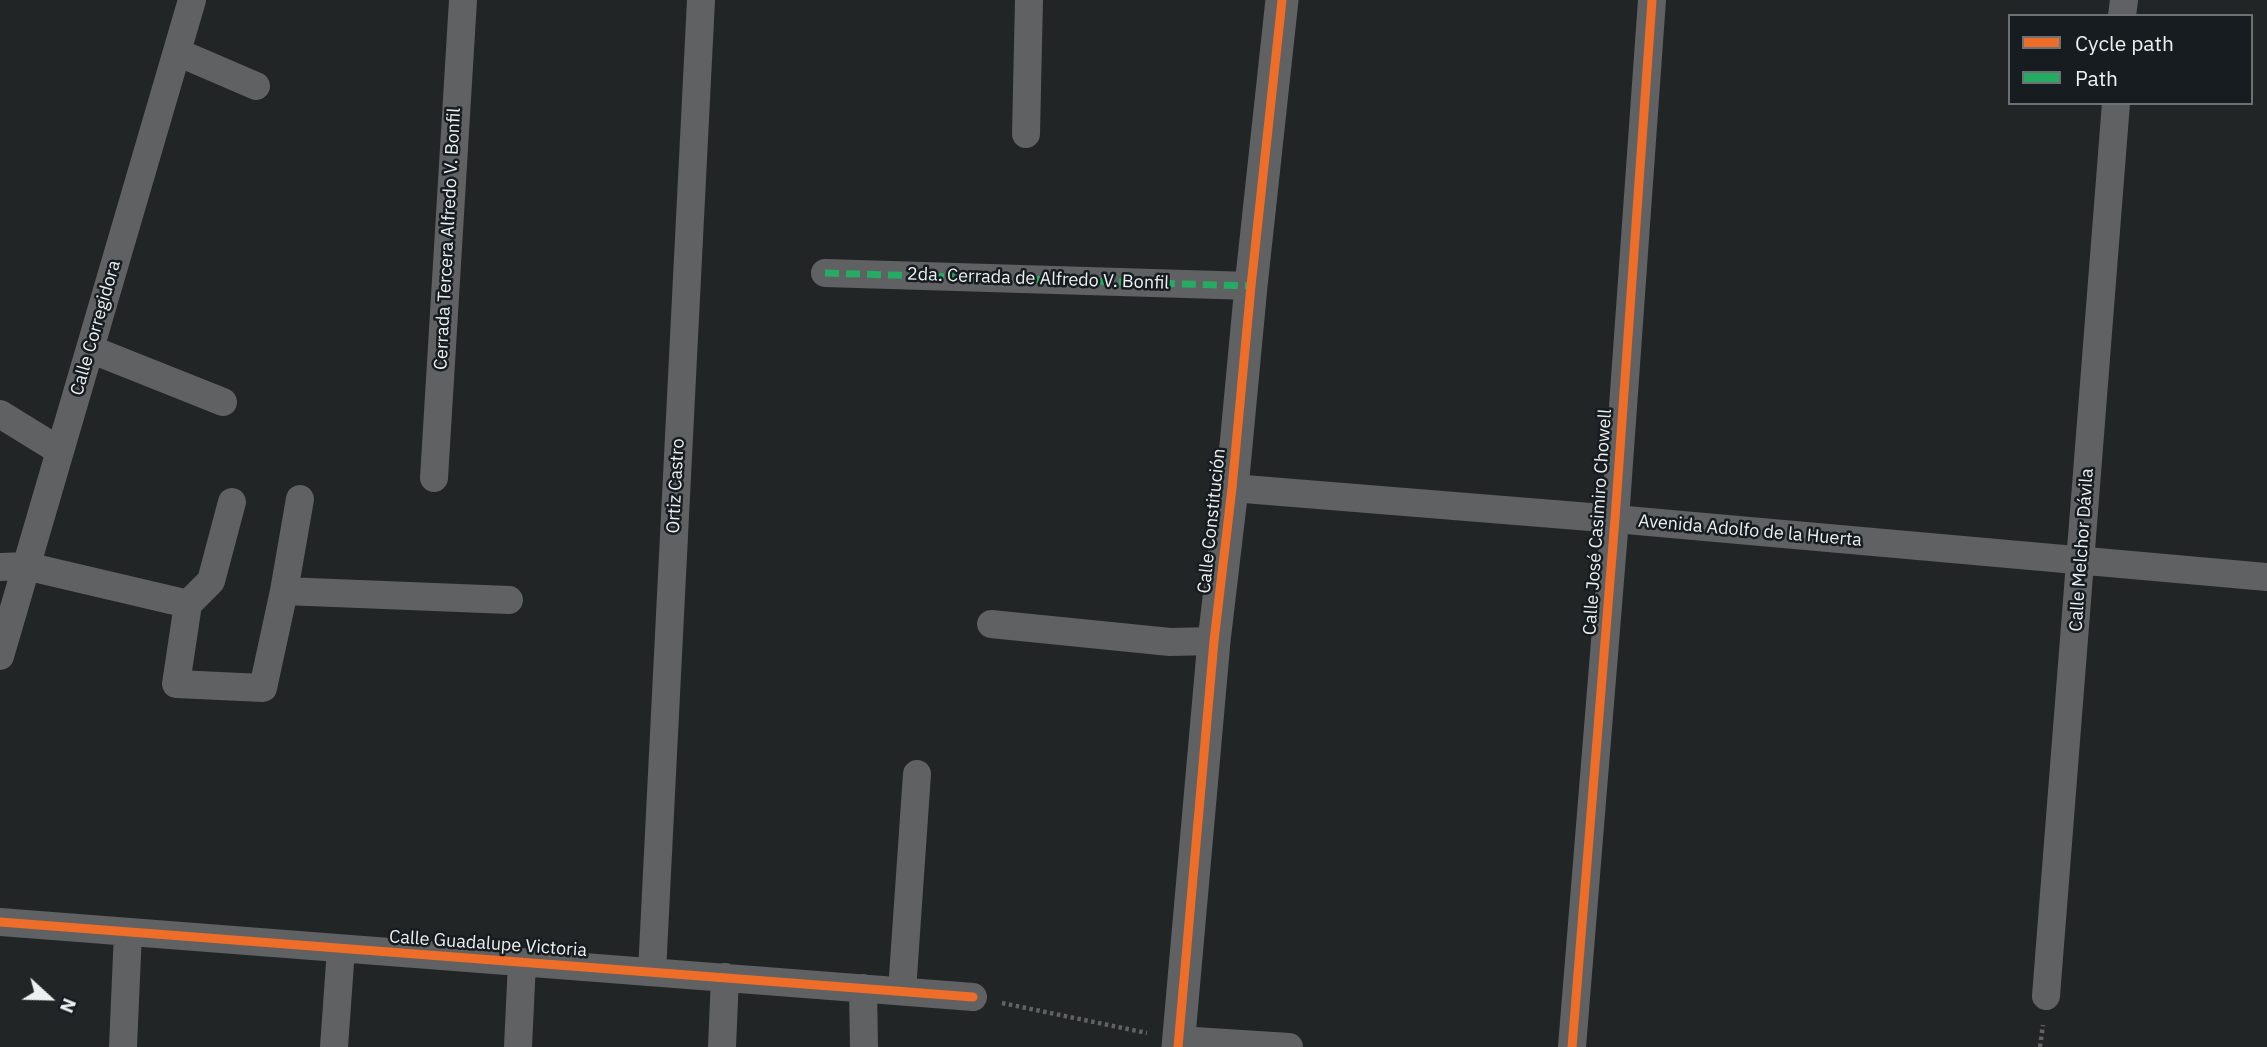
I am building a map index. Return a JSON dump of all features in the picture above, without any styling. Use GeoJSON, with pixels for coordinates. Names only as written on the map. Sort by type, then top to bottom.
{"type":"FeatureCollection","features":[{"type":"Feature","properties":{"kind":"street","name":"Calle Corregidora"},"geometry":{"type":"LineString","coordinates":[[0,656],[13,566],[60,451],[192,0]]}},
{"type":"Feature","properties":{"kind":"street","name":"Cerrada Tercera Alfredo V. Bonfil"},"geometry":{"type":"LineString","coordinates":[[434,478],[463,0]]}},
{"type":"Feature","properties":{"kind":"street","name":"Ortiz Castro"},"geometry":{"type":"LineString","coordinates":[[652,972],[701,0]]}},
{"type":"Feature","properties":{"kind":"street"},"geometry":{"type":"LineString","coordinates":[[1026,134],[1029,0]]}},
{"type":"Feature","properties":{"kind":"street","name":"Calle Constitución"},"geometry":{"type":"LineString","coordinates":[[1178,1043],[1214,641],[1282,0]]}},
{"type":"Feature","properties":{"kind":"street","name":"Calle José Casimiro Chowell"},"geometry":{"type":"LineString","coordinates":[[1572,1047],[1615,519],[1651,0]]}},
{"type":"Feature","properties":{"kind":"street"},"geometry":{"type":"LineString","coordinates":[[177,52],[256,86]]}},
{"type":"Feature","properties":{"kind":"street","name":"Calle Melchor Dávila"},"geometry":{"type":"LineString","coordinates":[[2046,996],[2116,105]]}},
{"type":"Feature","properties":{"kind":"street","name":"2da. Cerrada de Alfredo V. Bonfil"},"geometry":{"type":"LineString","coordinates":[[825,273],[1251,286]]}},
{"type":"Feature","properties":{"kind":"street"},"geometry":{"type":"LineString","coordinates":[[90,349],[223,402]]}},
{"type":"Feature","properties":{"kind":"street"},"geometry":{"type":"LineString","coordinates":[[0,414],[60,451]]}},
{"type":"Feature","properties":{"kind":"street","name":"Avenida Adolfo de la Huerta"},"geometry":{"type":"LineString","coordinates":[[1232,488],[2267,577]]}},
{"type":"Feature","properties":{"kind":"street"},"geometry":{"type":"LineString","coordinates":[[232,502],[211,581],[188,604],[176,684],[262,688],[284,590],[300,499]]}},
{"type":"Feature","properties":{"kind":"street"},"geometry":{"type":"LineString","coordinates":[[13,566],[188,604]]}},
{"type":"Feature","properties":{"kind":"street"},"geometry":{"type":"LineString","coordinates":[[284,590],[509,600]]}},
{"type":"Feature","properties":{"kind":"street"},"geometry":{"type":"LineString","coordinates":[[991,624],[1170,642],[1214,641]]}},
{"type":"Feature","properties":{"kind":"street"},"geometry":{"type":"LineString","coordinates":[[902,991],[918,774]]}},
{"type":"Feature","properties":{"kind":"street","name":"Calle Guadalupe Victoria"},"geometry":{"type":"LineString","coordinates":[[0,922],[973,997]]}},
{"type":"Feature","properties":{"kind":"street"},"geometry":{"type":"LineString","coordinates":[[122,1047],[128,932]]}},
{"type":"Feature","properties":{"kind":"street"},"geometry":{"type":"LineString","coordinates":[[334,1047],[341,948]]}},
{"type":"Feature","properties":{"kind":"street"},"geometry":{"type":"LineString","coordinates":[[519,1047],[522,962]]}},
{"type":"Feature","properties":{"kind":"street"},"geometry":{"type":"LineString","coordinates":[[722,1047],[725,977]]}},
{"type":"Feature","properties":{"kind":"street"},"geometry":{"type":"LineString","coordinates":[[863,988],[864,1047]]}},
{"type":"Feature","properties":{"kind":"street"},"geometry":{"type":"LineString","coordinates":[[1178,1043],[1289,1047]]}},
{"type":"Feature","properties":{"kind":"path"},"geometry":{"type":"LineString","coordinates":[[973,997],[1178,1043]]}},
{"type":"Feature","properties":{"kind":"marked path"},"geometry":{"type":"LineString","coordinates":[[825,273],[1251,286]]}},
{"type":"Feature","properties":{"kind":"cycle path"},"geometry":{"type":"LineString","coordinates":[[1178,1047],[1214,641],[1282,0]]}},
{"type":"Feature","properties":{"kind":"cycle path"},"geometry":{"type":"LineString","coordinates":[[1572,1047],[1615,519],[1652,0]]}},
{"type":"Feature","properties":{"kind":"cycle path"},"geometry":{"type":"LineString","coordinates":[[0,922],[973,997]]}}]}
